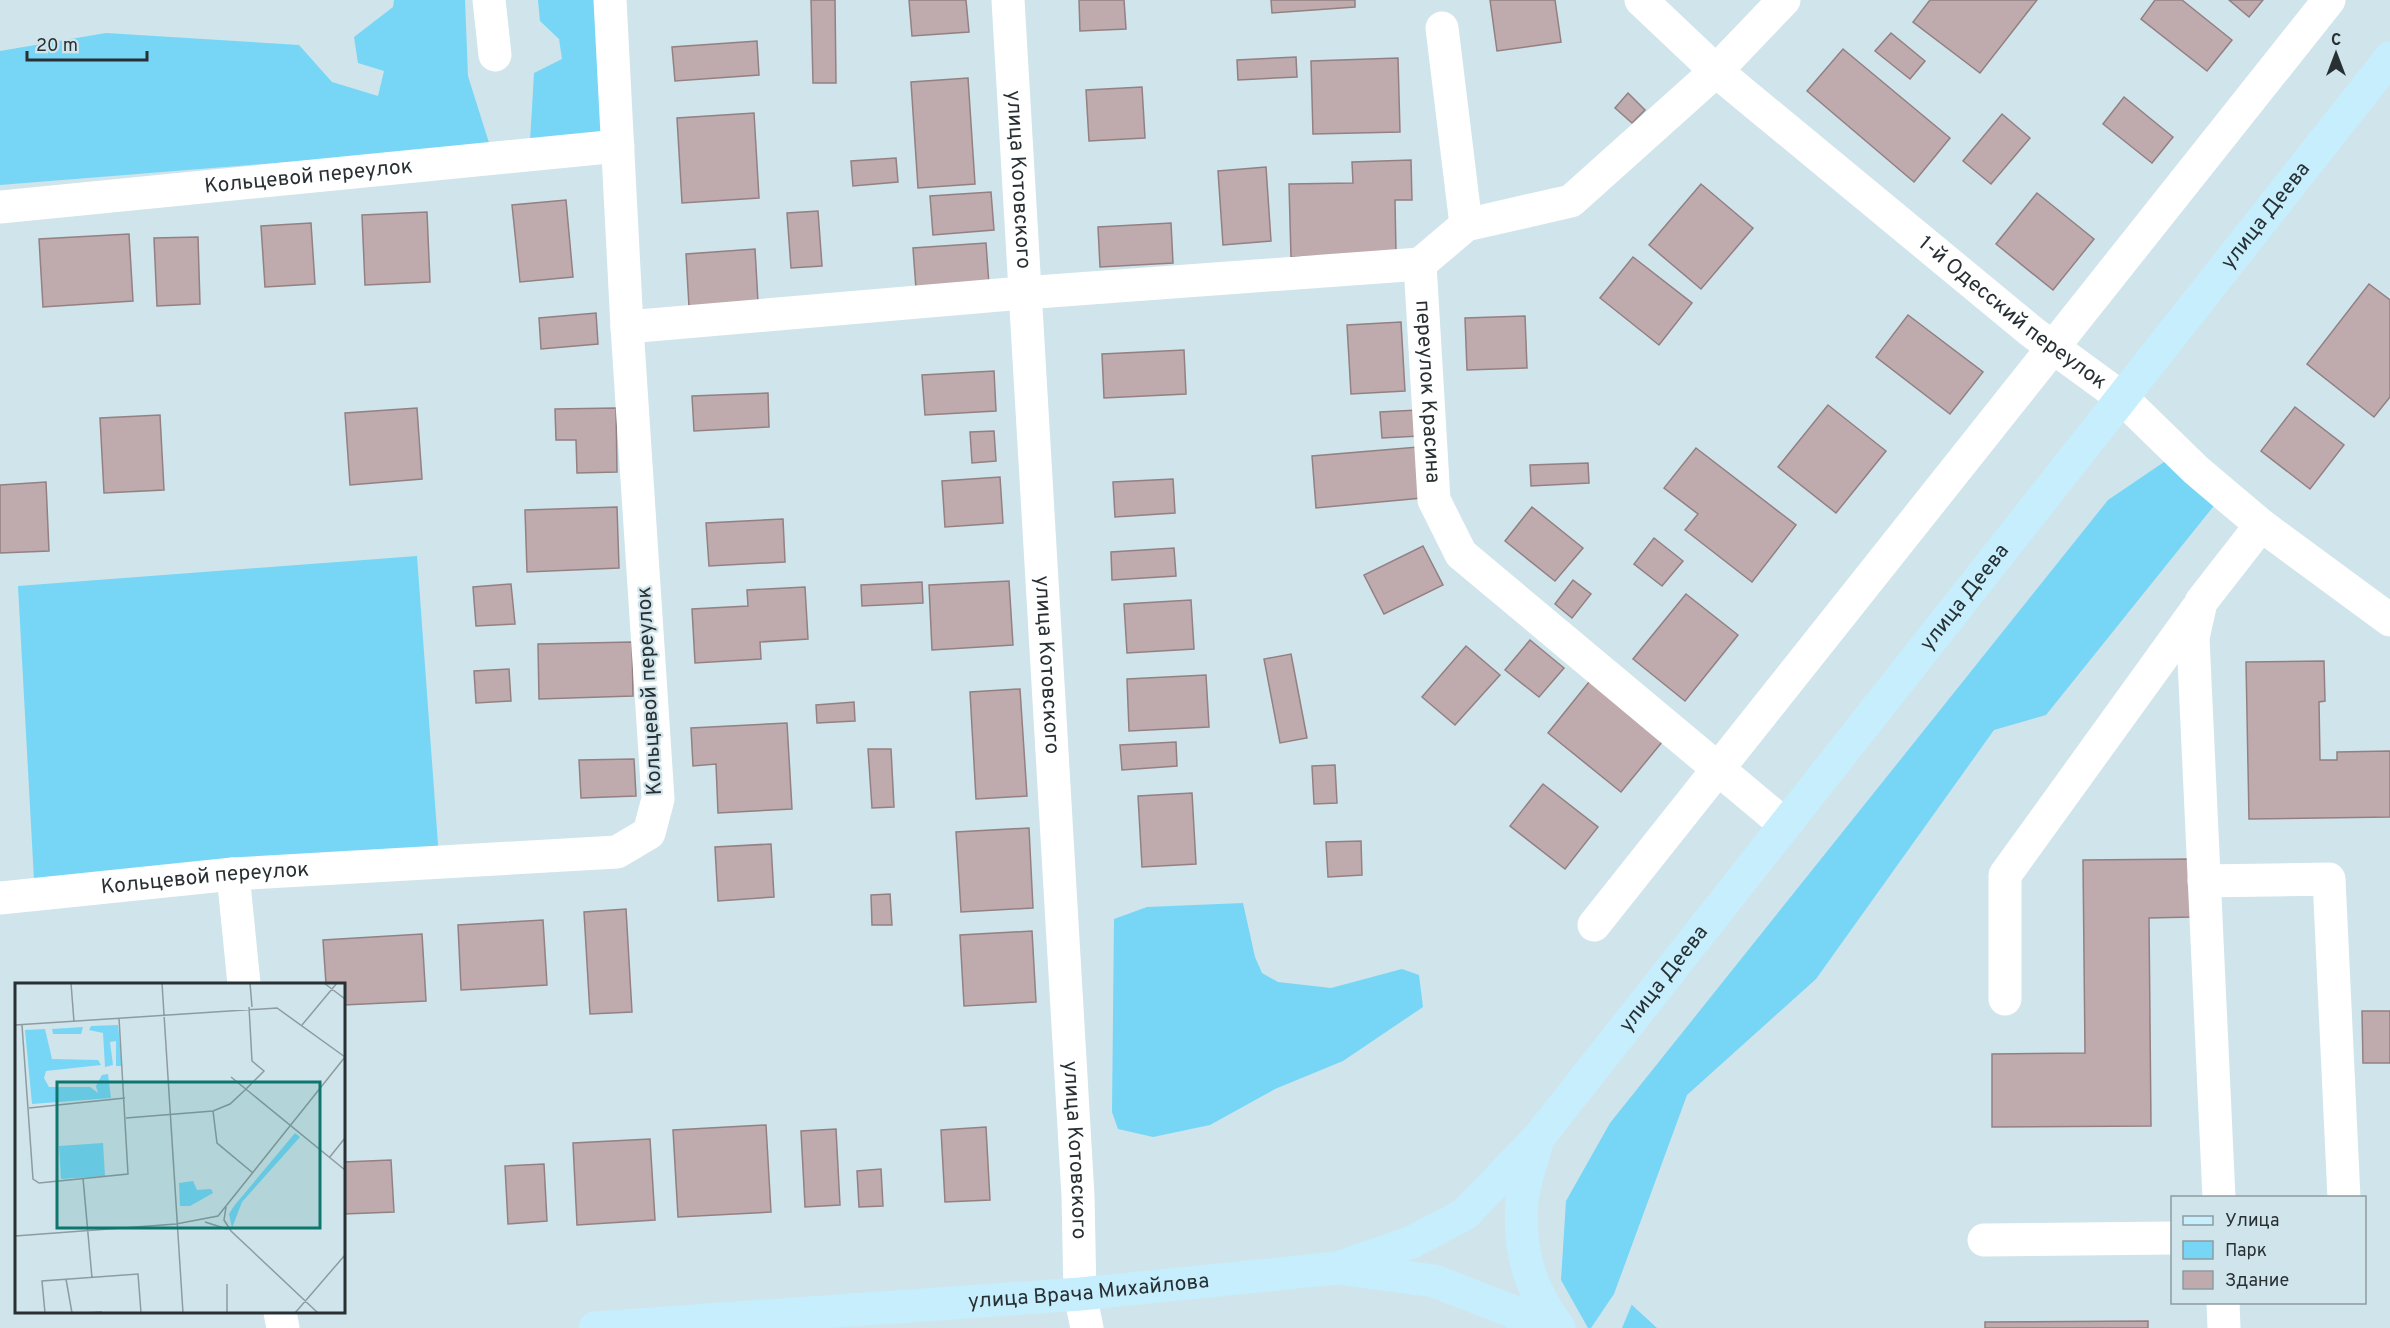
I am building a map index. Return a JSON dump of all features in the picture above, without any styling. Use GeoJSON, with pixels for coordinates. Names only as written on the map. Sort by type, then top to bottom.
{"type":"FeatureCollection","features":[{"type":"Feature","properties":{"kind":"main road","name":"улица Деева"},"geometry":{"type":"LineString","coordinates":[[1539,1137],[2390,58]]}},
{"type":"Feature","properties":{"kind":"main road","name":"улица Врача Михайлова"},"geometry":{"type":"LineString","coordinates":[[595,1328],[1080,1294],[1337,1268],[1412,1242],[1465,1214],[1539,1137]]}},
{"type":"Feature","properties":{"kind":"main road"},"geometry":{"type":"LineString","coordinates":[[1539,1137],[1522,1201],[1523,1256],[1541,1304],[1559,1328]]}},
{"type":"Feature","properties":{"kind":"main road"},"geometry":{"type":"LineString","coordinates":[[1337,1268],[1434,1281],[1512,1311],[1537,1328]]}},
{"type":"Feature","properties":{"kind":"street"},"geometry":{"type":"LineString","coordinates":[[489,0],[495,55]]}},
{"type":"Feature","properties":{"kind":"street","name":"Кольцевой переулок"},"geometry":{"type":"LineString","coordinates":[[0,898],[233,874],[617,852],[649,833],[658,799],[627,327],[610,0]]}},
{"type":"Feature","properties":{"kind":"street","name":"улица Котовского"},"geometry":{"type":"LineString","coordinates":[[1008,0],[1023,293],[1078,1196],[1080,1294],[1087,1328]]}},
{"type":"Feature","properties":{"kind":"street","name":"1-й Одесский переулок"},"geometry":{"type":"LineString","coordinates":[[1641,0],[1716,71],[2052,346],[2121,397],[2196,470],[2261,525],[2390,620]]}},
{"type":"Feature","properties":{"kind":"street"},"geometry":{"type":"LineString","coordinates":[[627,327],[1023,293],[1420,264],[1466,225],[1571,201],[1716,71],[1784,0]]}},
{"type":"Feature","properties":{"kind":"street"},"geometry":{"type":"LineString","coordinates":[[1594,925],[2329,0]]}},
{"type":"Feature","properties":{"kind":"street"},"geometry":{"type":"LineString","coordinates":[[1442,28],[1466,225]]}},
{"type":"Feature","properties":{"kind":"street","name":"Кольцевой переулок"},"geometry":{"type":"LineString","coordinates":[[0,207],[618,146]]}},
{"type":"Feature","properties":{"kind":"street","name":"переулок Красина"},"geometry":{"type":"LineString","coordinates":[[1420,264],[1434,500],[1461,554],[1784,824]]}},
{"type":"Feature","properties":{"kind":"street"},"geometry":{"type":"LineString","coordinates":[[2005,999],[2005,875],[2201,602],[2261,525]]}},
{"type":"Feature","properties":{"kind":"street"},"geometry":{"type":"LineString","coordinates":[[2201,602],[2193,638],[2219,1196]]}},
{"type":"Feature","properties":{"kind":"street"},"geometry":{"type":"LineString","coordinates":[[233,874],[244,983]]}},
{"type":"Feature","properties":{"kind":"street"},"geometry":{"type":"LineString","coordinates":[[2204,881],[2329,879],[2344,1196]]}},
{"type":"Feature","properties":{"kind":"street"},"geometry":{"type":"LineString","coordinates":[[1984,1240],[2171,1238]]}},
{"type":"Feature","properties":{"kind":"street"},"geometry":{"type":"LineString","coordinates":[[280,1313],[283,1328]]}},
{"type":"Feature","properties":{"kind":"green space"},"geometry":{"type":"Polygon","coordinates":[[[394,0],[465,0],[468,76],[490,146],[0,185],[0,51],[106,33],[299,45],[332,82],[378,96],[384,71],[358,63],[354,37],[393,7],[394,0]]]}},
{"type":"Feature","properties":{"kind":"green space"},"geometry":{"type":"Polygon","coordinates":[[[538,0],[603,0],[616,135],[530,142],[534,73],[562,59],[559,39],[540,21],[538,0]]]}},
{"type":"Feature","properties":{"kind":"green space"},"geometry":{"type":"Polygon","coordinates":[[[2167,460],[2217,502],[2046,715],[1994,730],[1816,979],[1687,1095],[1614,1294],[1591,1328],[1588,1328],[1561,1280],[1566,1201],[1610,1123],[2108,500],[2167,460]]]}},
{"type":"Feature","properties":{"kind":"green space"},"geometry":{"type":"Polygon","coordinates":[[[417,556],[439,858],[34,880],[18,586],[417,556]]]}},
{"type":"Feature","properties":{"kind":"green space"},"geometry":{"type":"Polygon","coordinates":[[[1243,903],[1255,957],[1262,973],[1278,982],[1331,988],[1402,969],[1419,975],[1423,1007],[1343,1061],[1275,1089],[1210,1125],[1153,1137],[1118,1129],[1112,1112],[1114,919],[1147,907],[1243,903]]]}},
{"type":"Feature","properties":{"kind":"green space"},"geometry":{"type":"Polygon","coordinates":[[[1632,1305],[1657,1328],[1622,1328],[1632,1305]]]}},
{"type":"Feature","properties":{"kind":"building"},"geometry":{"type":"Polygon","coordinates":[[[811,0],[835,0],[836,83],[813,83],[811,0]]]}},
{"type":"Feature","properties":{"kind":"building"},"geometry":{"type":"Polygon","coordinates":[[[909,0],[966,0],[969,32],[912,36],[909,0]]]}},
{"type":"Feature","properties":{"kind":"building"},"geometry":{"type":"Polygon","coordinates":[[[1079,0],[1124,0],[1126,29],[1080,31],[1079,0]]]}},
{"type":"Feature","properties":{"kind":"building"},"geometry":{"type":"Polygon","coordinates":[[[1271,0],[1355,0],[1355,7],[1272,13],[1271,0]]]}},
{"type":"Feature","properties":{"kind":"building"},"geometry":{"type":"Polygon","coordinates":[[[1490,0],[1555,0],[1561,42],[1497,51],[1490,0]]]}},
{"type":"Feature","properties":{"kind":"building"},"geometry":{"type":"Polygon","coordinates":[[[1930,0],[2037,0],[1980,73],[1913,22],[1930,0]]]}},
{"type":"Feature","properties":{"kind":"building"},"geometry":{"type":"Polygon","coordinates":[[[2155,0],[2182,0],[2232,40],[2207,71],[2141,19],[2155,0]]]}},
{"type":"Feature","properties":{"kind":"building"},"geometry":{"type":"Polygon","coordinates":[[[2229,0],[2263,0],[2249,17],[2229,0]]]}},
{"type":"Feature","properties":{"kind":"building"},"geometry":{"type":"Polygon","coordinates":[[[1891,33],[1925,61],[1910,79],[1875,51],[1891,33]]]}},
{"type":"Feature","properties":{"kind":"building"},"geometry":{"type":"Polygon","coordinates":[[[757,41],[759,75],[675,81],[672,47],[757,41]]]}},
{"type":"Feature","properties":{"kind":"building"},"geometry":{"type":"Polygon","coordinates":[[[1843,49],[1950,138],[1914,182],[1807,91],[1843,49]]]}},
{"type":"Feature","properties":{"kind":"building"},"geometry":{"type":"Polygon","coordinates":[[[1296,57],[1297,77],[1238,80],[1237,60],[1296,57]]]}},
{"type":"Feature","properties":{"kind":"building"},"geometry":{"type":"Polygon","coordinates":[[[1398,58],[1400,132],[1313,134],[1311,61],[1398,58]]]}},
{"type":"Feature","properties":{"kind":"building"},"geometry":{"type":"Polygon","coordinates":[[[968,78],[975,184],[918,188],[911,82],[968,78]]]}},
{"type":"Feature","properties":{"kind":"building"},"geometry":{"type":"Polygon","coordinates":[[[1142,87],[1145,138],[1089,141],[1086,90],[1142,87]]]}},
{"type":"Feature","properties":{"kind":"building"},"geometry":{"type":"Polygon","coordinates":[[[1628,93],[1645,110],[1632,123],[1615,108],[1628,93]]]}},
{"type":"Feature","properties":{"kind":"building"},"geometry":{"type":"Polygon","coordinates":[[[2124,97],[2173,137],[2152,163],[2103,124],[2124,97]]]}},
{"type":"Feature","properties":{"kind":"building"},"geometry":{"type":"Polygon","coordinates":[[[754,113],[759,198],[682,203],[677,118],[754,113]]]}},
{"type":"Feature","properties":{"kind":"building"},"geometry":{"type":"Polygon","coordinates":[[[2002,114],[2030,138],[1991,184],[1963,161],[2002,114]]]}},
{"type":"Feature","properties":{"kind":"building"},"geometry":{"type":"Polygon","coordinates":[[[896,158],[898,182],[853,186],[851,161],[896,158]]]}},
{"type":"Feature","properties":{"kind":"building"},"geometry":{"type":"Polygon","coordinates":[[[1411,160],[1412,200],[1395,200],[1396,254],[1291,257],[1289,184],[1353,183],[1352,162],[1411,160]]]}},
{"type":"Feature","properties":{"kind":"building"},"geometry":{"type":"Polygon","coordinates":[[[1266,167],[1271,241],[1223,245],[1218,171],[1266,167]]]}},
{"type":"Feature","properties":{"kind":"building"},"geometry":{"type":"Polygon","coordinates":[[[1701,184],[1753,228],[1701,289],[1649,245],[1701,184]]]}},
{"type":"Feature","properties":{"kind":"building"},"geometry":{"type":"Polygon","coordinates":[[[991,192],[994,230],[933,235],[930,196],[991,192]]]}},
{"type":"Feature","properties":{"kind":"building"},"geometry":{"type":"Polygon","coordinates":[[[2037,193],[2094,239],[2053,290],[1996,244],[2037,193]]]}},
{"type":"Feature","properties":{"kind":"building"},"geometry":{"type":"Polygon","coordinates":[[[566,200],[573,277],[520,282],[512,205],[566,200]]]}},
{"type":"Feature","properties":{"kind":"building"},"geometry":{"type":"Polygon","coordinates":[[[818,211],[822,266],[791,268],[787,213],[818,211]]]}},
{"type":"Feature","properties":{"kind":"building"},"geometry":{"type":"Polygon","coordinates":[[[427,212],[430,282],[365,285],[362,215],[427,212]]]}},
{"type":"Feature","properties":{"kind":"building"},"geometry":{"type":"Polygon","coordinates":[[[311,223],[315,284],[265,287],[261,226],[311,223]]]}},
{"type":"Feature","properties":{"kind":"building"},"geometry":{"type":"Polygon","coordinates":[[[1171,223],[1173,263],[1100,267],[1098,227],[1171,223]]]}},
{"type":"Feature","properties":{"kind":"building"},"geometry":{"type":"Polygon","coordinates":[[[129,234],[133,301],[43,307],[39,239],[129,234]]]}},
{"type":"Feature","properties":{"kind":"building"},"geometry":{"type":"Polygon","coordinates":[[[198,237],[200,304],[157,306],[154,238],[198,237]]]}},
{"type":"Feature","properties":{"kind":"building"},"geometry":{"type":"Polygon","coordinates":[[[986,243],[989,285],[916,289],[913,248],[986,243]]]}},
{"type":"Feature","properties":{"kind":"building"},"geometry":{"type":"Polygon","coordinates":[[[755,249],[758,302],[689,307],[686,254],[755,249]]]}},
{"type":"Feature","properties":{"kind":"building"},"geometry":{"type":"Polygon","coordinates":[[[1633,257],[1692,303],[1659,345],[1600,298],[1633,257]]]}},
{"type":"Feature","properties":{"kind":"building"},"geometry":{"type":"Polygon","coordinates":[[[2369,284],[2390,300],[2390,397],[2374,417],[2307,364],[2369,284]]]}},
{"type":"Feature","properties":{"kind":"building"},"geometry":{"type":"Polygon","coordinates":[[[596,313],[598,344],[541,349],[539,318],[596,313]]]}},
{"type":"Feature","properties":{"kind":"building"},"geometry":{"type":"Polygon","coordinates":[[[1908,315],[1983,372],[1950,414],[1876,357],[1908,315]]]}},
{"type":"Feature","properties":{"kind":"building"},"geometry":{"type":"Polygon","coordinates":[[[1525,316],[1527,368],[1467,370],[1465,318],[1525,316]]]}},
{"type":"Feature","properties":{"kind":"building"},"geometry":{"type":"Polygon","coordinates":[[[1401,322],[1405,391],[1351,394],[1347,325],[1401,322]]]}},
{"type":"Feature","properties":{"kind":"building"},"geometry":{"type":"Polygon","coordinates":[[[1184,350],[1186,394],[1104,398],[1102,354],[1184,350]]]}},
{"type":"Feature","properties":{"kind":"building"},"geometry":{"type":"Polygon","coordinates":[[[994,371],[996,411],[925,415],[922,375],[994,371]]]}},
{"type":"Feature","properties":{"kind":"building"},"geometry":{"type":"Polygon","coordinates":[[[768,393],[769,427],[694,431],[692,396],[768,393]]]}},
{"type":"Feature","properties":{"kind":"building"},"geometry":{"type":"Polygon","coordinates":[[[1828,405],[1886,451],[1836,513],[1778,467],[1828,405]]]}},
{"type":"Feature","properties":{"kind":"building"},"geometry":{"type":"Polygon","coordinates":[[[2295,407],[2344,445],[2310,489],[2261,451],[2295,407]]]}},
{"type":"Feature","properties":{"kind":"building"},"geometry":{"type":"Polygon","coordinates":[[[417,408],[422,479],[350,485],[345,413],[417,408]]]}},
{"type":"Feature","properties":{"kind":"building"},"geometry":{"type":"Polygon","coordinates":[[[616,408],[617,472],[577,473],[576,440],[556,440],[555,409],[616,408]]]}},
{"type":"Feature","properties":{"kind":"building"},"geometry":{"type":"Polygon","coordinates":[[[1418,410],[1419,436],[1382,438],[1380,412],[1418,410]]]}},
{"type":"Feature","properties":{"kind":"building"},"geometry":{"type":"Polygon","coordinates":[[[160,415],[164,490],[104,493],[100,418],[160,415]]]}},
{"type":"Feature","properties":{"kind":"building"},"geometry":{"type":"Polygon","coordinates":[[[994,431],[996,461],[972,463],[970,432],[994,431]]]}},
{"type":"Feature","properties":{"kind":"building"},"geometry":{"type":"Polygon","coordinates":[[[1418,447],[1422,498],[1316,508],[1312,456],[1418,447]]]}},
{"type":"Feature","properties":{"kind":"building"},"geometry":{"type":"Polygon","coordinates":[[[1696,448],[1796,525],[1752,582],[1685,530],[1698,514],[1664,488],[1696,448]]]}},
{"type":"Feature","properties":{"kind":"building"},"geometry":{"type":"Polygon","coordinates":[[[1588,463],[1589,483],[1531,486],[1530,465],[1588,463]]]}},
{"type":"Feature","properties":{"kind":"building"},"geometry":{"type":"Polygon","coordinates":[[[1000,477],[1003,523],[945,527],[942,481],[1000,477]]]}},
{"type":"Feature","properties":{"kind":"building"},"geometry":{"type":"Polygon","coordinates":[[[1173,479],[1175,513],[1115,517],[1113,482],[1173,479]]]}},
{"type":"Feature","properties":{"kind":"building"},"geometry":{"type":"Polygon","coordinates":[[[46,482],[49,551],[0,553],[0,485],[46,482]]]}},
{"type":"Feature","properties":{"kind":"building"},"geometry":{"type":"Polygon","coordinates":[[[617,507],[619,568],[527,572],[525,510],[617,507]]]}},
{"type":"Feature","properties":{"kind":"building"},"geometry":{"type":"Polygon","coordinates":[[[1532,507],[1583,548],[1555,581],[1505,541],[1532,507]]]}},
{"type":"Feature","properties":{"kind":"building"},"geometry":{"type":"Polygon","coordinates":[[[783,519],[785,562],[709,566],[706,523],[783,519]]]}},
{"type":"Feature","properties":{"kind":"building"},"geometry":{"type":"Polygon","coordinates":[[[1654,538],[1683,561],[1662,586],[1634,564],[1654,538]]]}},
{"type":"Feature","properties":{"kind":"building"},"geometry":{"type":"Polygon","coordinates":[[[1423,546],[1443,585],[1384,614],[1364,575],[1423,546]]]}},
{"type":"Feature","properties":{"kind":"building"},"geometry":{"type":"Polygon","coordinates":[[[1174,548],[1176,576],[1112,580],[1111,552],[1174,548]]]}},
{"type":"Feature","properties":{"kind":"building"},"geometry":{"type":"Polygon","coordinates":[[[1573,580],[1591,594],[1572,618],[1555,604],[1573,580]]]}},
{"type":"Feature","properties":{"kind":"building"},"geometry":{"type":"Polygon","coordinates":[[[1009,581],[1013,645],[932,650],[929,585],[1009,581]]]}},
{"type":"Feature","properties":{"kind":"building"},"geometry":{"type":"Polygon","coordinates":[[[922,582],[923,603],[862,606],[861,585],[922,582]]]}},
{"type":"Feature","properties":{"kind":"building"},"geometry":{"type":"Polygon","coordinates":[[[511,584],[515,624],[476,626],[473,587],[511,584]]]}},
{"type":"Feature","properties":{"kind":"building"},"geometry":{"type":"Polygon","coordinates":[[[805,587],[808,639],[760,642],[761,659],[695,663],[692,609],[748,606],[747,590],[805,587]]]}},
{"type":"Feature","properties":{"kind":"building"},"geometry":{"type":"Polygon","coordinates":[[[1686,594],[1738,635],[1685,701],[1633,659],[1686,594]]]}},
{"type":"Feature","properties":{"kind":"building"},"geometry":{"type":"Polygon","coordinates":[[[1191,600],[1194,649],[1127,653],[1124,604],[1191,600]]]}},
{"type":"Feature","properties":{"kind":"building"},"geometry":{"type":"Polygon","coordinates":[[[1530,640],[1564,668],[1539,697],[1505,670],[1530,640]]]}},
{"type":"Feature","properties":{"kind":"building"},"geometry":{"type":"Polygon","coordinates":[[[632,642],[633,696],[539,699],[538,644],[632,642]]]}},
{"type":"Feature","properties":{"kind":"building"},"geometry":{"type":"Polygon","coordinates":[[[1466,646],[1500,675],[1455,725],[1422,697],[1466,646]]]}},
{"type":"Feature","properties":{"kind":"building"},"geometry":{"type":"Polygon","coordinates":[[[1291,654],[1307,738],[1280,743],[1264,659],[1291,654]]]}},
{"type":"Feature","properties":{"kind":"building"},"geometry":{"type":"Polygon","coordinates":[[[2324,661],[2325,701],[2319,702],[2320,760],[2337,760],[2337,752],[2390,751],[2390,817],[2249,819],[2246,662],[2324,661]]]}},
{"type":"Feature","properties":{"kind":"building"},"geometry":{"type":"Polygon","coordinates":[[[509,669],[511,701],[476,703],[474,671],[509,669]]]}},
{"type":"Feature","properties":{"kind":"building"},"geometry":{"type":"Polygon","coordinates":[[[1206,675],[1209,727],[1129,731],[1127,679],[1206,675]]]}},
{"type":"Feature","properties":{"kind":"building"},"geometry":{"type":"Polygon","coordinates":[[[1593,677],[1667,736],[1621,792],[1548,733],[1593,677]]]}},
{"type":"Feature","properties":{"kind":"building"},"geometry":{"type":"Polygon","coordinates":[[[1020,689],[1027,796],[976,799],[970,692],[1020,689]]]}},
{"type":"Feature","properties":{"kind":"building"},"geometry":{"type":"Polygon","coordinates":[[[854,702],[855,721],[817,723],[816,705],[854,702]]]}},
{"type":"Feature","properties":{"kind":"building"},"geometry":{"type":"Polygon","coordinates":[[[787,723],[792,809],[718,813],[716,764],[693,766],[691,728],[787,723]]]}},
{"type":"Feature","properties":{"kind":"building"},"geometry":{"type":"Polygon","coordinates":[[[1176,742],[1177,766],[1122,770],[1120,745],[1176,742]]]}},
{"type":"Feature","properties":{"kind":"building"},"geometry":{"type":"Polygon","coordinates":[[[868,749],[891,749],[894,807],[872,808],[868,749]]]}},
{"type":"Feature","properties":{"kind":"building"},"geometry":{"type":"Polygon","coordinates":[[[634,759],[636,796],[581,798],[579,760],[634,759]]]}},
{"type":"Feature","properties":{"kind":"building"},"geometry":{"type":"Polygon","coordinates":[[[1335,765],[1337,803],[1314,804],[1312,766],[1335,765]]]}},
{"type":"Feature","properties":{"kind":"building"},"geometry":{"type":"Polygon","coordinates":[[[1543,784],[1598,827],[1565,869],[1510,826],[1543,784]]]}},
{"type":"Feature","properties":{"kind":"building"},"geometry":{"type":"Polygon","coordinates":[[[1192,793],[1196,864],[1142,867],[1138,796],[1192,793]]]}},
{"type":"Feature","properties":{"kind":"building"},"geometry":{"type":"Polygon","coordinates":[[[1029,828],[1033,908],[961,912],[956,832],[1029,828]]]}},
{"type":"Feature","properties":{"kind":"building"},"geometry":{"type":"Polygon","coordinates":[[[1361,841],[1362,875],[1328,877],[1326,842],[1361,841]]]}},
{"type":"Feature","properties":{"kind":"building"},"geometry":{"type":"Polygon","coordinates":[[[771,844],[774,897],[718,901],[715,847],[771,844]]]}},
{"type":"Feature","properties":{"kind":"building"},"geometry":{"type":"Polygon","coordinates":[[[2192,859],[2192,917],[2149,918],[2151,1126],[1992,1127],[1992,1054],[2085,1053],[2083,860],[2192,859]]]}},
{"type":"Feature","properties":{"kind":"building"},"geometry":{"type":"Polygon","coordinates":[[[890,894],[892,925],[872,925],[871,895],[890,894]]]}},
{"type":"Feature","properties":{"kind":"building"},"geometry":{"type":"Polygon","coordinates":[[[626,909],[632,1012],[590,1014],[584,912],[626,909]]]}},
{"type":"Feature","properties":{"kind":"building"},"geometry":{"type":"Polygon","coordinates":[[[543,920],[547,985],[461,990],[458,925],[543,920]]]}},
{"type":"Feature","properties":{"kind":"building"},"geometry":{"type":"Polygon","coordinates":[[[1032,931],[1036,1002],[964,1006],[960,935],[1032,931]]]}},
{"type":"Feature","properties":{"kind":"building"},"geometry":{"type":"Polygon","coordinates":[[[422,934],[426,1001],[345,1005],[345,983],[326,983],[323,940],[422,934]]]}},
{"type":"Feature","properties":{"kind":"building"},"geometry":{"type":"Polygon","coordinates":[[[2362,1011],[2390,1011],[2390,1063],[2363,1063],[2362,1011]]]}},
{"type":"Feature","properties":{"kind":"building"},"geometry":{"type":"Polygon","coordinates":[[[766,1125],[771,1212],[678,1217],[673,1130],[766,1125]]]}},
{"type":"Feature","properties":{"kind":"building"},"geometry":{"type":"Polygon","coordinates":[[[986,1127],[990,1200],[945,1202],[941,1130],[986,1127]]]}},
{"type":"Feature","properties":{"kind":"building"},"geometry":{"type":"Polygon","coordinates":[[[836,1129],[840,1205],[805,1207],[801,1131],[836,1129]]]}},
{"type":"Feature","properties":{"kind":"building"},"geometry":{"type":"Polygon","coordinates":[[[650,1139],[655,1220],[577,1225],[573,1143],[650,1139]]]}},
{"type":"Feature","properties":{"kind":"building"},"geometry":{"type":"Polygon","coordinates":[[[391,1160],[394,1212],[345,1214],[345,1162],[391,1160]]]}},
{"type":"Feature","properties":{"kind":"building"},"geometry":{"type":"Polygon","coordinates":[[[544,1164],[547,1221],[508,1224],[505,1166],[544,1164]]]}},
{"type":"Feature","properties":{"kind":"building"},"geometry":{"type":"Polygon","coordinates":[[[881,1169],[883,1206],[859,1207],[857,1171],[881,1169]]]}},
{"type":"Feature","properties":{"kind":"building"},"geometry":{"type":"Polygon","coordinates":[[[2148,1321],[2148,1328],[1985,1328],[1985,1322],[2148,1321]]]}}]}
